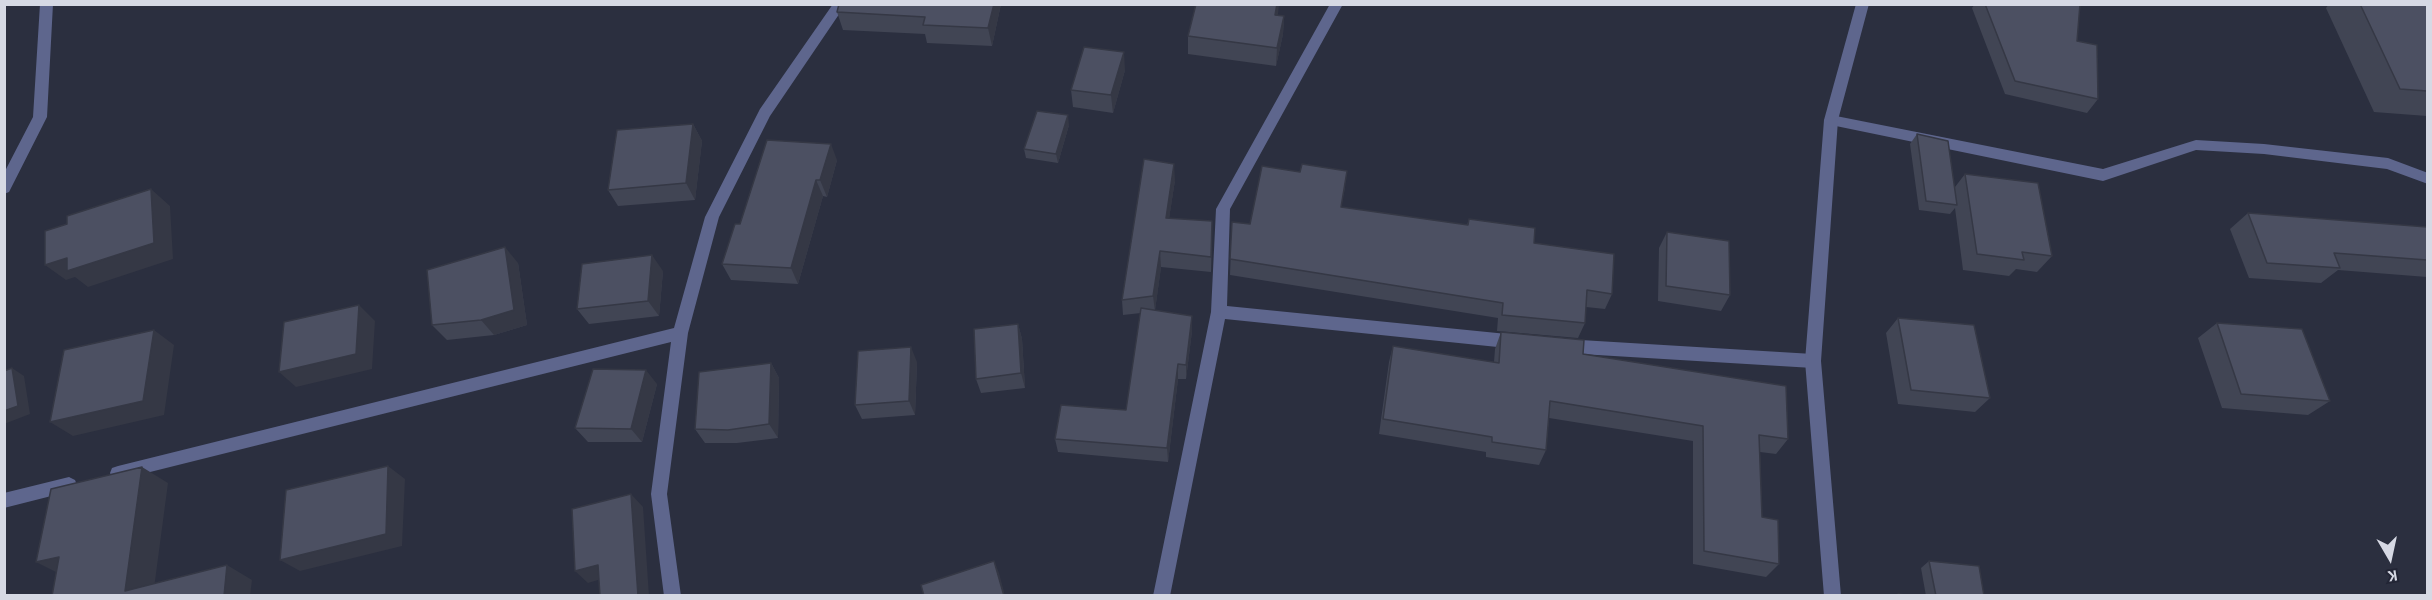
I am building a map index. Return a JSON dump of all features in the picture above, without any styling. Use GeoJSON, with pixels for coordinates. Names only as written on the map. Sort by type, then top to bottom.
{"type":"FeatureCollection","features":[{"type":"Feature","properties":{"kind":"street"},"geometry":{"type":"LineString","coordinates":[[4,189],[40,117],[47,4]]}},
{"type":"Feature","properties":{"kind":"street"},"geometry":{"type":"LineString","coordinates":[[673,596],[659,494],[680,333],[712,217],[765,113],[840,4]]}},
{"type":"Feature","properties":{"kind":"street"},"geometry":{"type":"LineString","coordinates":[[1161,596],[1220,312],[1223,209],[1337,4]]}},
{"type":"Feature","properties":{"kind":"street"},"geometry":{"type":"LineString","coordinates":[[1833,596],[1813,361],[1831,120],[1863,4]]}},
{"type":"Feature","properties":{"kind":"street"},"geometry":{"type":"LineString","coordinates":[[1831,120],[2103,175],[2196,145],[2264,149],[2388,164],[2427,179]]}},
{"type":"Feature","properties":{"kind":"street"},"geometry":{"type":"LineString","coordinates":[[1220,312],[1540,344],[1813,361]]}},
{"type":"Feature","properties":{"kind":"street"},"geometry":{"type":"LineString","coordinates":[[108,476],[680,333]]}},
{"type":"Feature","properties":{"kind":"street"},"geometry":{"type":"LineString","coordinates":[[4,501],[85,481]]}},
{"type":"Feature","properties":{"kind":"building"},"geometry":{"type":"Polygon","coordinates":[[[839,4],[994,4],[988,28],[923,25],[925,17],[837,12],[839,4]]]}},
{"type":"Feature","properties":{"kind":"building"},"geometry":{"type":"Polygon","coordinates":[[[1196,4],[1277,4],[1275,15],[1284,16],[1277,48],[1188,36],[1196,4]]]}},
{"type":"Feature","properties":{"kind":"building"},"geometry":{"type":"Polygon","coordinates":[[[1985,4],[2080,4],[2077,41],[2097,45],[2098,99],[2015,81],[1985,4]]]}},
{"type":"Feature","properties":{"kind":"building"},"geometry":{"type":"Polygon","coordinates":[[[2360,4],[2427,4],[2427,91],[2400,89],[2360,4]]]}},
{"type":"Feature","properties":{"kind":"building"},"geometry":{"type":"Polygon","coordinates":[[[1084,47],[1124,52],[1111,95],[1071,90],[1084,47]]]}},
{"type":"Feature","properties":{"kind":"building"},"geometry":{"type":"Polygon","coordinates":[[[1037,111],[1068,115],[1056,154],[1024,149],[1037,111]]]}},
{"type":"Feature","properties":{"kind":"building"},"geometry":{"type":"Polygon","coordinates":[[[693,124],[686,183],[608,190],[617,130],[693,124]]]}},
{"type":"Feature","properties":{"kind":"building"},"geometry":{"type":"Polygon","coordinates":[[[1917,134],[1948,141],[1957,205],[1926,201],[1917,134]]]}},
{"type":"Feature","properties":{"kind":"building"},"geometry":{"type":"Polygon","coordinates":[[[767,140],[831,144],[820,180],[816,180],[791,268],[722,264],[735,224],[740,224],[767,140]]]}},
{"type":"Feature","properties":{"kind":"building"},"geometry":{"type":"Polygon","coordinates":[[[1144,159],[1174,164],[1166,218],[1212,221],[1211,257],[1160,251],[1153,296],[1122,300],[1144,159]]]}},
{"type":"Feature","properties":{"kind":"building"},"geometry":{"type":"Polygon","coordinates":[[[1302,164],[1347,171],[1341,207],[1468,225],[1469,219],[1535,228],[1534,243],[1614,254],[1612,294],[1587,290],[1585,323],[1502,315],[1503,303],[1230,259],[1232,222],[1250,224],[1262,166],[1300,172],[1302,164]]]}},
{"type":"Feature","properties":{"kind":"building"},"geometry":{"type":"Polygon","coordinates":[[[1965,174],[2038,183],[2052,256],[2022,252],[2024,260],[1977,254],[1965,174]]]}},
{"type":"Feature","properties":{"kind":"building"},"geometry":{"type":"Polygon","coordinates":[[[151,189],[154,243],[67,271],[67,258],[45,265],[45,231],[67,224],[67,216],[151,189]]]}},
{"type":"Feature","properties":{"kind":"building"},"geometry":{"type":"Polygon","coordinates":[[[2248,213],[2427,227],[2427,260],[2334,253],[2340,268],[2267,263],[2248,213]]]}},
{"type":"Feature","properties":{"kind":"building"},"geometry":{"type":"Polygon","coordinates":[[[1667,232],[1729,241],[1730,295],[1666,286],[1667,232]]]}},
{"type":"Feature","properties":{"kind":"building"},"geometry":{"type":"Polygon","coordinates":[[[505,247],[514,310],[481,320],[432,325],[427,270],[505,247]]]}},
{"type":"Feature","properties":{"kind":"building"},"geometry":{"type":"Polygon","coordinates":[[[652,255],[648,301],[577,309],[582,264],[652,255]]]}},
{"type":"Feature","properties":{"kind":"building"},"geometry":{"type":"Polygon","coordinates":[[[359,305],[356,354],[279,372],[284,322],[359,305]]]}},
{"type":"Feature","properties":{"kind":"building"},"geometry":{"type":"Polygon","coordinates":[[[1141,308],[1192,316],[1186,365],[1178,364],[1167,448],[1055,439],[1061,405],[1126,410],[1141,308]]]}},
{"type":"Feature","properties":{"kind":"building"},"geometry":{"type":"Polygon","coordinates":[[[1898,318],[1974,325],[1990,398],[1911,390],[1898,318]]]}},
{"type":"Feature","properties":{"kind":"building"},"geometry":{"type":"Polygon","coordinates":[[[2217,323],[2302,329],[2330,401],[2241,394],[2217,323]]]}},
{"type":"Feature","properties":{"kind":"building"},"geometry":{"type":"Polygon","coordinates":[[[1018,324],[1021,373],[976,379],[974,329],[1018,324]]]}},
{"type":"Feature","properties":{"kind":"building"},"geometry":{"type":"Polygon","coordinates":[[[154,330],[143,401],[50,422],[64,350],[154,330]]]}},
{"type":"Feature","properties":{"kind":"building"},"geometry":{"type":"Polygon","coordinates":[[[1501,332],[1584,340],[1583,354],[1786,386],[1788,439],[1759,435],[1762,517],[1778,520],[1779,564],[1704,551],[1703,426],[1550,401],[1546,450],[1492,442],[1492,437],[1383,419],[1393,346],[1499,363],[1501,332]]]}},
{"type":"Feature","properties":{"kind":"building"},"geometry":{"type":"Polygon","coordinates":[[[911,347],[909,401],[855,405],[858,351],[911,347]]]}},
{"type":"Feature","properties":{"kind":"building"},"geometry":{"type":"Polygon","coordinates":[[[771,363],[769,424],[728,430],[695,429],[699,372],[771,363]]]}},
{"type":"Feature","properties":{"kind":"building"},"geometry":{"type":"Polygon","coordinates":[[[12,368],[18,406],[4,411],[4,371],[12,368]]]}},
{"type":"Feature","properties":{"kind":"building"},"geometry":{"type":"Polygon","coordinates":[[[593,369],[646,370],[631,429],[575,428],[593,369]]]}},
{"type":"Feature","properties":{"kind":"building"},"geometry":{"type":"Polygon","coordinates":[[[388,466],[386,534],[280,560],[286,490],[388,466]]]}},
{"type":"Feature","properties":{"kind":"building"},"geometry":{"type":"Polygon","coordinates":[[[142,467],[125,591],[227,565],[224,596],[52,596],[59,557],[36,562],[51,489],[142,467]]]}},
{"type":"Feature","properties":{"kind":"building"},"geometry":{"type":"Polygon","coordinates":[[[631,494],[638,596],[600,596],[598,565],[575,571],[572,509],[631,494]]]}},
{"type":"Feature","properties":{"kind":"building"},"geometry":{"type":"Polygon","coordinates":[[[994,561],[1004,596],[924,596],[921,585],[994,561]]]}},
{"type":"Feature","properties":{"kind":"building"},"geometry":{"type":"Polygon","coordinates":[[[1929,561],[1979,566],[1984,596],[1936,596],[1929,561]]]}}]}
